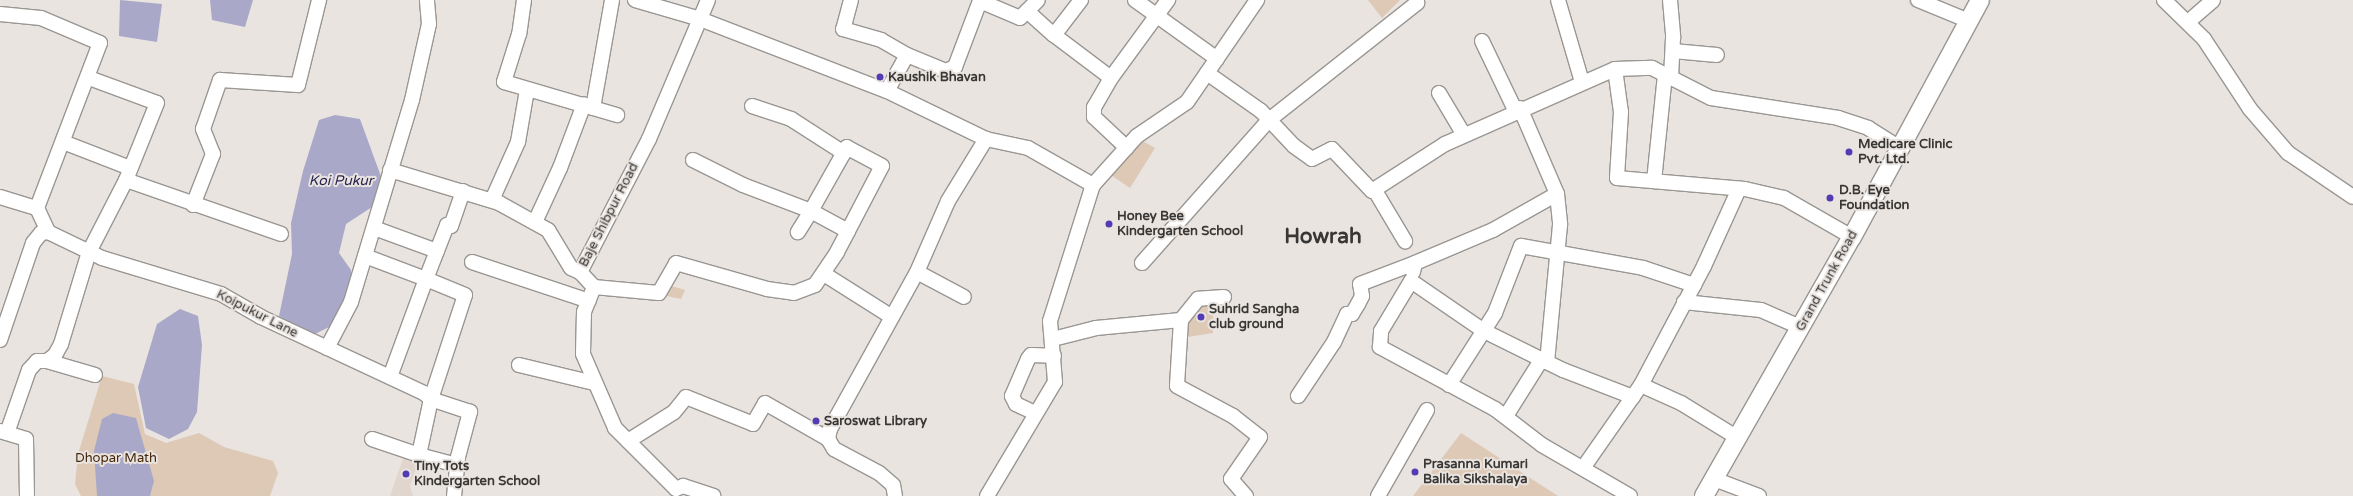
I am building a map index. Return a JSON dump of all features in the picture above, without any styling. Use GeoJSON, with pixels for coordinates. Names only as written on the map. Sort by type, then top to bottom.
{"type":"FeatureCollection","features":[{"type":"Feature","properties":{"kind":"main road","name":"Grand Trunk Road"},"geometry":{"type":"LineString","coordinates":[[1704,496],[1852,237],[1980,0]]}},
{"type":"Feature","properties":{"kind":"street"},"geometry":{"type":"LineString","coordinates":[[193,205],[213,154],[203,129],[220,80],[298,85],[318,0]]}},
{"type":"Feature","properties":{"kind":"street"},"geometry":{"type":"LineString","coordinates":[[327,348],[351,302],[423,60],[429,24],[427,0]]}},
{"type":"Feature","properties":{"kind":"street"},"geometry":{"type":"LineString","coordinates":[[524,0],[519,34],[504,82],[617,115]]}},
{"type":"Feature","properties":{"kind":"street"},"geometry":{"type":"LineString","coordinates":[[535,222],[588,106],[612,0]]}},
{"type":"Feature","properties":{"kind":"street"},"geometry":{"type":"LineString","coordinates":[[634,0],[700,19],[887,92],[986,139],[1028,148],[1093,186]]}},
{"type":"Feature","properties":{"kind":"street","name":"Baje Shibpur Road"},"geometry":{"type":"LineString","coordinates":[[708,0],[649,139],[580,272],[594,287],[584,312],[583,354],[594,383],[615,428],[676,489],[680,491],[713,496]]}},
{"type":"Feature","properties":{"kind":"street"},"geometry":{"type":"LineString","coordinates":[[851,0],[843,28],[880,40],[946,71],[955,67],[980,0],[1020,18],[1038,0]]}},
{"type":"Feature","properties":{"kind":"street"},"geometry":{"type":"LineString","coordinates":[[1054,35],[1081,0]]}},
{"type":"Feature","properties":{"kind":"street"},"geometry":{"type":"LineString","coordinates":[[1135,0],[1217,60]]}},
{"type":"Feature","properties":{"kind":"street"},"geometry":{"type":"LineString","coordinates":[[1127,148],[1094,117],[1094,107],[1111,78],[1168,0]]}},
{"type":"Feature","properties":{"kind":"street"},"geometry":{"type":"LineString","coordinates":[[987,496],[1054,382],[1053,339],[1050,321],[1093,186],[1137,136],[1187,102],[1257,0]]}},
{"type":"Feature","properties":{"kind":"street"},"geometry":{"type":"LineString","coordinates":[[1142,263],[1269,120],[1417,3],[1416,0]]}},
{"type":"Feature","properties":{"kind":"street"},"geometry":{"type":"LineString","coordinates":[[1558,0],[1582,82]]}},
{"type":"Feature","properties":{"kind":"street"},"geometry":{"type":"LineString","coordinates":[[1654,181],[1668,76],[1673,51],[1670,0]]}},
{"type":"Feature","properties":{"kind":"street"},"geometry":{"type":"LineString","coordinates":[[1918,0],[1969,21]]}},
{"type":"Feature","properties":{"kind":"street"},"geometry":{"type":"LineString","coordinates":[[2164,0],[2204,39],[2250,109],[2288,153],[2353,197]]}},
{"type":"Feature","properties":{"kind":"street"},"geometry":{"type":"LineString","coordinates":[[2188,22],[2213,0]]}},
{"type":"Feature","properties":{"kind":"street"},"geometry":{"type":"LineString","coordinates":[[1027,11],[1054,35],[1111,78]]}},
{"type":"Feature","properties":{"kind":"street"},"geometry":{"type":"LineString","coordinates":[[0,14],[41,18],[100,43],[89,78],[37,208],[48,232],[41,233],[33,243],[0,340]]}},
{"type":"Feature","properties":{"kind":"street"},"geometry":{"type":"LineString","coordinates":[[1482,41],[1518,109],[1557,194],[1560,225],[1542,364],[1506,416]]}},
{"type":"Feature","properties":{"kind":"street"},"geometry":{"type":"LineString","coordinates":[[1673,51],[1717,55]]}},
{"type":"Feature","properties":{"kind":"street"},"geometry":{"type":"LineString","coordinates":[[887,92],[907,54]]}},
{"type":"Feature","properties":{"kind":"street"},"geometry":{"type":"LineString","coordinates":[[1374,189],[1464,135],[1518,109],[1615,69],[1652,68],[1711,98],[1838,118],[1868,128],[1900,148]]}},
{"type":"Feature","properties":{"kind":"street"},"geometry":{"type":"LineString","coordinates":[[1615,69],[1621,112],[1617,178],[1739,189],[1784,198],[1852,237]]}},
{"type":"Feature","properties":{"kind":"street"},"geometry":{"type":"LineString","coordinates":[[1207,73],[1269,120],[1294,146],[1312,159],[1332,149],[1374,189],[1405,241]]}},
{"type":"Feature","properties":{"kind":"street"},"geometry":{"type":"LineString","coordinates":[[47,361],[61,344],[89,252],[128,174],[157,103],[89,78]]}},
{"type":"Feature","properties":{"kind":"street"},"geometry":{"type":"LineString","coordinates":[[492,200],[518,142],[528,90]]}},
{"type":"Feature","properties":{"kind":"street"},"geometry":{"type":"LineString","coordinates":[[1439,93],[1464,135]]}},
{"type":"Feature","properties":{"kind":"street"},"geometry":{"type":"LineString","coordinates":[[752,106],[791,119],[844,153]]}},
{"type":"Feature","properties":{"kind":"street"},"geometry":{"type":"LineString","coordinates":[[828,439],[917,272],[948,202],[986,139]]}},
{"type":"Feature","properties":{"kind":"street"},"geometry":{"type":"LineString","coordinates":[[63,142],[193,205],[281,234]]}},
{"type":"Feature","properties":{"kind":"street"},"geometry":{"type":"LineString","coordinates":[[594,287],[658,293],[676,263],[767,289],[794,292],[815,286],[824,274],[882,166],[847,147],[798,232]]}},
{"type":"Feature","properties":{"kind":"street"},"geometry":{"type":"LineString","coordinates":[[693,160],[743,185],[811,211],[848,231]]}},
{"type":"Feature","properties":{"kind":"street"},"geometry":{"type":"LineString","coordinates":[[390,170],[492,200],[535,222],[548,230],[571,268],[580,272]]}},
{"type":"Feature","properties":{"kind":"street"},"geometry":{"type":"LineString","coordinates":[[1583,468],[1637,391],[1694,285],[1739,189]]}},
{"type":"Feature","properties":{"kind":"street"},"geometry":{"type":"LineString","coordinates":[[390,377],[446,225],[451,226],[463,191]]}},
{"type":"Feature","properties":{"kind":"street"},"geometry":{"type":"LineString","coordinates":[[1298,396],[1334,342],[1346,314],[1352,314],[1358,304],[1362,296],[1360,284],[1415,263],[1493,230],[1557,194]]}},
{"type":"Feature","properties":{"kind":"street"},"geometry":{"type":"LineString","coordinates":[[0,197],[37,208]]}},
{"type":"Feature","properties":{"kind":"street"},"geometry":{"type":"LineString","coordinates":[[374,228],[437,251]]}},
{"type":"Feature","properties":{"kind":"street","name":"Koipukur Lane"},"geometry":{"type":"LineString","coordinates":[[48,232],[89,252],[221,294],[327,348],[390,377],[431,399],[469,410],[457,465]]}},
{"type":"Feature","properties":{"kind":"street"},"geometry":{"type":"LineString","coordinates":[[1449,385],[1484,331],[1502,298],[1521,246],[1557,255],[1643,268],[1694,285]]}},
{"type":"Feature","properties":{"kind":"street"},"geometry":{"type":"LineString","coordinates":[[365,256],[465,295],[431,399],[419,455]]}},
{"type":"Feature","properties":{"kind":"street"},"geometry":{"type":"LineString","coordinates":[[472,262],[589,301]]}},
{"type":"Feature","properties":{"kind":"street"},"geometry":{"type":"LineString","coordinates":[[1415,263],[1412,281],[1381,331],[1380,347],[1506,416],[1542,445],[1630,496]]}},
{"type":"Feature","properties":{"kind":"street"},"geometry":{"type":"LineString","coordinates":[[917,272],[964,297]]}},
{"type":"Feature","properties":{"kind":"street"},"geometry":{"type":"LineString","coordinates":[[824,274],[892,317]]}},
{"type":"Feature","properties":{"kind":"street"},"geometry":{"type":"LineString","coordinates":[[1412,281],[1484,331],[1542,364],[1681,403],[1738,438]]}},
{"type":"Feature","properties":{"kind":"street"},"geometry":{"type":"LineString","coordinates":[[1224,297],[1198,299],[1181,320],[1177,386],[1233,416],[1260,437],[1231,479],[1246,496]]}},
{"type":"Feature","properties":{"kind":"street"},"geometry":{"type":"LineString","coordinates":[[1684,302],[1761,310],[1800,327]]}},
{"type":"Feature","properties":{"kind":"street"},"geometry":{"type":"LineString","coordinates":[[1053,339],[1096,328],[1181,320]]}},
{"type":"Feature","properties":{"kind":"street"},"geometry":{"type":"LineString","coordinates":[[1035,413],[1016,404],[1012,396],[1031,355],[1054,356]]}},
{"type":"Feature","properties":{"kind":"street"},"geometry":{"type":"LineString","coordinates":[[26,496],[26,439],[3,432],[29,370],[37,361],[47,361],[95,375]]}},
{"type":"Feature","properties":{"kind":"street"},"geometry":{"type":"LineString","coordinates":[[519,365],[594,383]]}},
{"type":"Feature","properties":{"kind":"street"},"geometry":{"type":"LineString","coordinates":[[628,441],[674,412],[686,397],[753,424],[765,403],[828,439],[834,449],[888,481],[895,496]]}},
{"type":"Feature","properties":{"kind":"street"},"geometry":{"type":"LineString","coordinates":[[1378,496],[1427,410]]}},
{"type":"Feature","properties":{"kind":"street"},"geometry":{"type":"LineString","coordinates":[[372,439],[419,455],[457,465],[449,495]]}},
{"type":"Feature","properties":{"kind":"street"},"geometry":{"type":"LineString","coordinates":[[1714,479],[1759,496]]}},
{"type":"Feature","properties":{"kind":"shaded area","name":"Tiny Tots Kindergarten School"},"geometry":{"type":"Polygon","coordinates":[[[404,456],[419,461],[410,486],[413,496],[390,496],[404,456]]]}},
{"type":"Feature","properties":{"kind":"green space"},"geometry":{"type":"Polygon","coordinates":[[[1368,0],[1400,0],[1382,18],[1368,0]]]}},
{"type":"Feature","properties":{"kind":"green space"},"geometry":{"type":"Polygon","coordinates":[[[1139,139],[1155,148],[1130,188],[1111,175],[1139,139]]]}},
{"type":"Feature","properties":{"kind":"green space"},"geometry":{"type":"Polygon","coordinates":[[[668,285],[685,290],[681,299],[662,295],[668,285]]]}},
{"type":"Feature","properties":{"kind":"green space","name":"Suhrid Sangha club ground"},"geometry":{"type":"Polygon","coordinates":[[[1213,305],[1213,333],[1181,338],[1184,322],[1196,307],[1213,305]]]}},
{"type":"Feature","properties":{"kind":"green space","name":"Dhopar Math"},"geometry":{"type":"Polygon","coordinates":[[[102,376],[134,384],[145,434],[166,443],[199,433],[224,447],[273,461],[278,473],[270,496],[81,496],[75,484],[78,454],[102,376]]]}},
{"type":"Feature","properties":{"kind":"green space"},"geometry":{"type":"Polygon","coordinates":[[[1461,433],[1558,496],[1413,496],[1461,433]]]}},
{"type":"Feature","properties":{"kind":"water"},"geometry":{"type":"Polygon","coordinates":[[[120,0],[162,4],[157,42],[119,36],[120,0]]]}},
{"type":"Feature","properties":{"kind":"water"},"geometry":{"type":"Polygon","coordinates":[[[210,0],[253,0],[245,27],[212,20],[210,0]]]}},
{"type":"Feature","properties":{"kind":"water","name":"Koi Pukur"},"geometry":{"type":"Polygon","coordinates":[[[335,115],[360,119],[383,182],[372,207],[346,224],[339,253],[351,270],[351,289],[333,325],[313,335],[279,316],[292,254],[291,223],[303,171],[319,120],[335,115]]]}},
{"type":"Feature","properties":{"kind":"water"},"geometry":{"type":"Polygon","coordinates":[[[180,309],[198,316],[202,345],[197,412],[188,429],[169,439],[146,428],[138,387],[157,324],[180,309]]]}},
{"type":"Feature","properties":{"kind":"water"},"geometry":{"type":"Polygon","coordinates":[[[113,413],[136,418],[154,481],[150,496],[97,496],[94,451],[102,419],[113,413]]]}},
{"type":"Feature","properties":{"kind":"place","name":"Kaushik Bhavan"},"geometry":{"type":"Point","coordinates":[880,77]}},
{"type":"Feature","properties":{"kind":"place","name":"Medicare Clinic Pvt. Ltd."},"geometry":{"type":"Point","coordinates":[1849,152]}},
{"type":"Feature","properties":{"kind":"place","name":"D.B. Eye Foundation"},"geometry":{"type":"Point","coordinates":[1830,198]}},
{"type":"Feature","properties":{"kind":"place","name":"Honey Bee Kindergarten School"},"geometry":{"type":"Point","coordinates":[1109,224]}},
{"type":"Feature","properties":{"kind":"place","name":"Suhrid Sangha club ground"},"geometry":{"type":"Point","coordinates":[1201,317]}},
{"type":"Feature","properties":{"kind":"place","name":"Saroswat Library"},"geometry":{"type":"Point","coordinates":[816,421]}},
{"type":"Feature","properties":{"kind":"place","name":"Prasanna Kumari Balika Sikshalaya"},"geometry":{"type":"Point","coordinates":[1415,472]}},
{"type":"Feature","properties":{"kind":"place","name":"Tiny Tots Kindergarten School"},"geometry":{"type":"Point","coordinates":[406,474]}},
{"type":"Feature","properties":{"kind":"district","name":"Howrah"},"geometry":{"type":"Point","coordinates":[1323,237]}}]}
